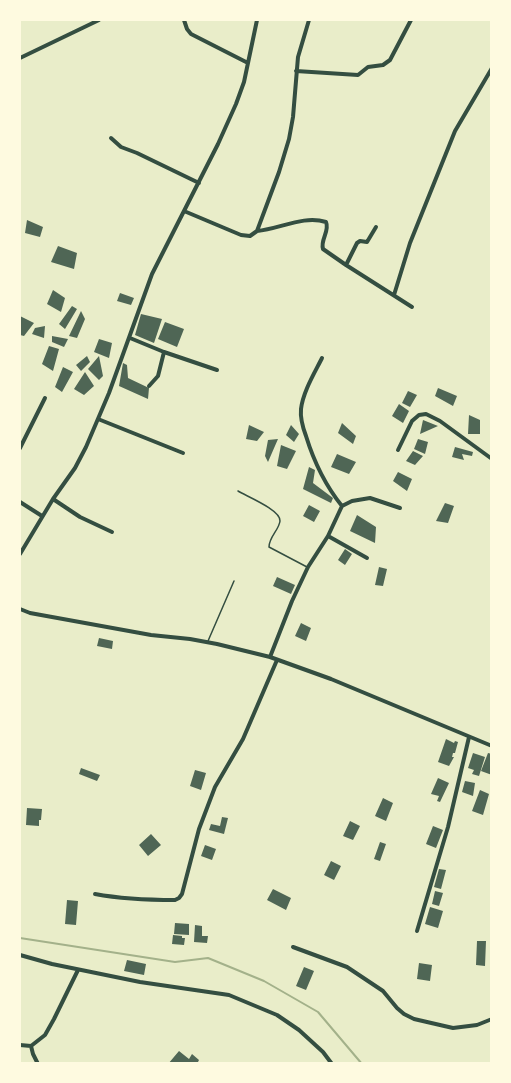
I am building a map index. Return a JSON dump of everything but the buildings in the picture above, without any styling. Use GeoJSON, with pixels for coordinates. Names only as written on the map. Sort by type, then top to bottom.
{"type":"FeatureCollection","features":[{"type":"Feature","properties":{"kind":"street"},"geometry":{"type":"LineString","coordinates":[[20,58],[99,20]]}},
{"type":"Feature","properties":{"kind":"street"},"geometry":{"type":"LineString","coordinates":[[184,20],[191,34],[248,63]]}},
{"type":"Feature","properties":{"kind":"street"},"geometry":{"type":"LineString","coordinates":[[20,554],[42,516],[75,468],[98,419],[152,274],[199,183],[236,104],[244,82],[257,20]]}},
{"type":"Feature","properties":{"kind":"street"},"geometry":{"type":"LineString","coordinates":[[184,211],[241,235],[250,236],[256,231],[289,139],[298,57],[309,20]]}},
{"type":"Feature","properties":{"kind":"street"},"geometry":{"type":"LineString","coordinates":[[296,71],[358,75],[368,67],[383,64],[390,60],[411,20]]}},
{"type":"Feature","properties":{"kind":"street"},"geometry":{"type":"LineString","coordinates":[[394,295],[410,243],[455,131],[492,68]]}},
{"type":"Feature","properties":{"kind":"street"},"geometry":{"type":"LineString","coordinates":[[111,138],[124,148],[199,183]]}},
{"type":"Feature","properties":{"kind":"street"},"geometry":{"type":"LineString","coordinates":[[256,231],[269,230],[304,220],[324,220],[327,226],[322,248],[412,307]]}},
{"type":"Feature","properties":{"kind":"street"},"geometry":{"type":"LineString","coordinates":[[346,265],[357,243],[367,242],[376,227]]}},
{"type":"Feature","properties":{"kind":"street"},"geometry":{"type":"LineString","coordinates":[[130,338],[217,370]]}},
{"type":"Feature","properties":{"kind":"street"},"geometry":{"type":"LineString","coordinates":[[149,386],[158,376],[164,352]]}},
{"type":"Feature","properties":{"kind":"street"},"geometry":{"type":"LineString","coordinates":[[322,358],[304,396],[301,412],[302,424],[318,469],[342,506]]}},
{"type":"Feature","properties":{"kind":"street"},"geometry":{"type":"LineString","coordinates":[[20,448],[45,398]]}},
{"type":"Feature","properties":{"kind":"street"},"geometry":{"type":"LineString","coordinates":[[398,450],[412,421],[426,414],[440,421],[492,459]]}},
{"type":"Feature","properties":{"kind":"street"},"geometry":{"type":"LineString","coordinates":[[98,419],[183,453]]}},
{"type":"Feature","properties":{"kind":"street"},"geometry":{"type":"LineString","coordinates":[[270,657],[308,567],[342,506],[352,501],[370,498],[400,508]]}},
{"type":"Feature","properties":{"kind":"street"},"geometry":{"type":"LineString","coordinates":[[53,499],[80,517],[112,532]]}},
{"type":"Feature","properties":{"kind":"street"},"geometry":{"type":"LineString","coordinates":[[20,502],[42,516]]}},
{"type":"Feature","properties":{"kind":"street"},"geometry":{"type":"LineString","coordinates":[[327,536],[367,558]]}},
{"type":"Feature","properties":{"kind":"street"},"geometry":{"type":"LineString","coordinates":[[20,609],[30,613],[131,632],[207,642],[277,659],[492,746]]}},
{"type":"Feature","properties":{"kind":"street"},"geometry":{"type":"LineString","coordinates":[[95,894],[145,900],[179,898],[187,878],[199,829],[215,787],[243,739],[277,659]]}},
{"type":"Feature","properties":{"kind":"street"},"geometry":{"type":"LineString","coordinates":[[417,931],[448,827],[469,737]]}},
{"type":"Feature","properties":{"kind":"street"},"geometry":{"type":"LineString","coordinates":[[293,947],[347,967],[383,992],[404,1014],[414,1019],[453,1028],[477,1026],[492,1019]]}},
{"type":"Feature","properties":{"kind":"street"},"geometry":{"type":"LineString","coordinates":[[20,955],[78,970],[140,982],[230,995],[277,1015],[299,1030],[323,1052],[332,1064]]}},
{"type":"Feature","properties":{"kind":"street"},"geometry":{"type":"LineString","coordinates":[[20,1046],[31,1046],[45,1035],[78,970]]}},
{"type":"Feature","properties":{"kind":"street"},"geometry":{"type":"LineString","coordinates":[[31,1046],[38,1064]]}},
{"type":"Feature","properties":{"kind":"lane"},"geometry":{"type":"LineString","coordinates":[[238,491],[278,515],[280,522],[269,547],[308,567]]}},
{"type":"Feature","properties":{"kind":"lane"},"geometry":{"type":"LineString","coordinates":[[207,642],[234,581]]}},
{"type":"Feature","properties":{"kind":"waterway"},"geometry":{"type":"LineString","coordinates":[[20,938],[175,962],[208,958],[264,981],[318,1012],[362,1064]]}}]}
